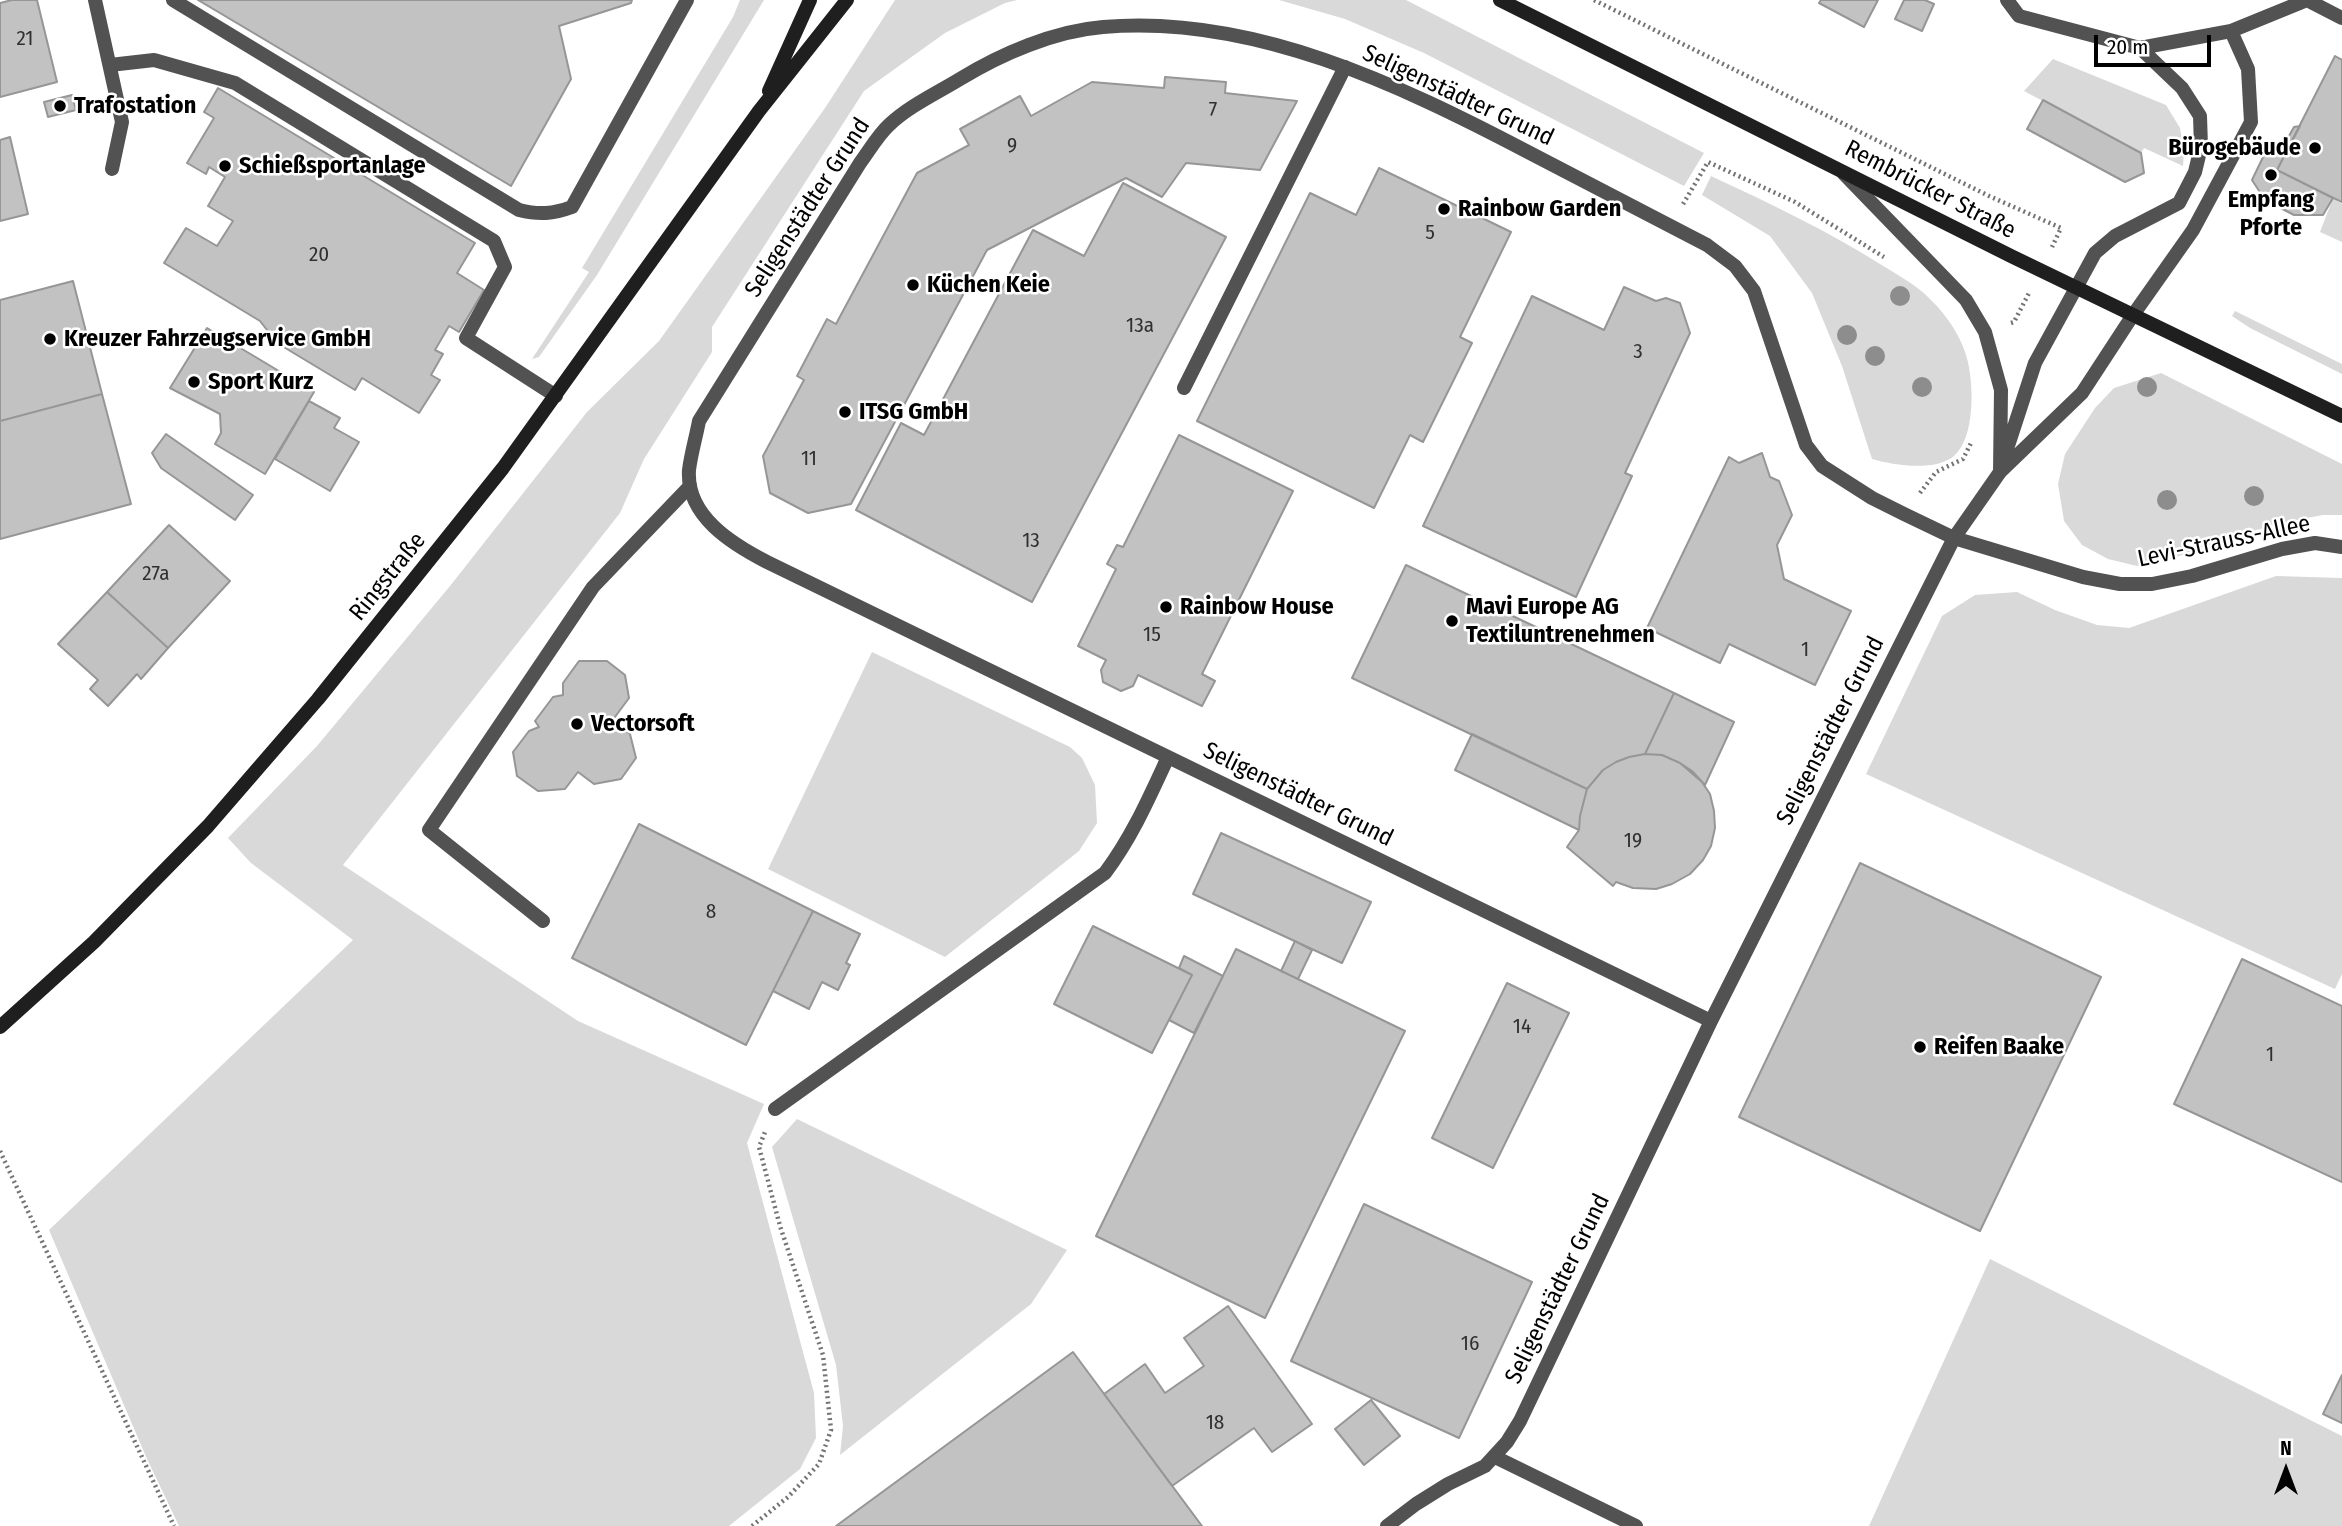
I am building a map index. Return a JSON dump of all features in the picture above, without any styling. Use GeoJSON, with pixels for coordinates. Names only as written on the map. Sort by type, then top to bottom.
{"type":"FeatureCollection","features":[{"type":"Feature","properties":{"kind":"main road","name":"Ringstraße"},"geometry":{"type":"LineString","coordinates":[[760,111],[810,0]]}},
{"type":"Feature","properties":{"kind":"main road","name":"Ringstraße"},"geometry":{"type":"LineString","coordinates":[[0,1027],[94,942],[217,815],[318,699],[503,468],[760,111],[847,0]]}},
{"type":"Feature","properties":{"kind":"main road","name":"Rembrücker Straße"},"geometry":{"type":"LineString","coordinates":[[1500,0],[2076,288],[2342,416]]}},
{"type":"Feature","properties":{"kind":"street"},"geometry":{"type":"LineString","coordinates":[[95,0],[122,122],[112,169]]}},
{"type":"Feature","properties":{"kind":"street"},"geometry":{"type":"LineString","coordinates":[[173,0],[519,209],[537,214],[557,213],[572,207],[687,0]]}},
{"type":"Feature","properties":{"kind":"street"},"geometry":{"type":"LineString","coordinates":[[2007,0],[2020,16],[2140,48],[2231,31],[2307,0],[2342,18]]}},
{"type":"Feature","properties":{"kind":"street","name":"Seligenstädter Grund"},"geometry":{"type":"LineString","coordinates":[[1711,1021],[739,547],[714,527],[700,508],[690,486],[689,470],[699,421],[860,163],[888,125],[988,62],[1030,44],[1102,27],[1168,26],[1228,33],[1366,74],[1439,106],[1707,245],[1735,266],[1754,291],[1806,445],[1822,466],[1872,498],[1954,538]]}},
{"type":"Feature","properties":{"kind":"street","name":"Seligenstädter Grund"},"geometry":{"type":"LineString","coordinates":[[1387,1526],[1448,1484],[1485,1466],[1495,1457],[1520,1420],[1711,1021],[1954,538],[2000,472],[2082,393],[2133,314],[2193,230],[2251,122],[2248,69],[2231,31]]}},
{"type":"Feature","properties":{"kind":"street"},"geometry":{"type":"LineString","coordinates":[[2000,472],[2035,363],[2095,253],[2115,236],[2179,203],[2194,172],[2201,147],[2200,116],[2182,88],[2140,48]]}},
{"type":"Feature","properties":{"kind":"street"},"geometry":{"type":"LineString","coordinates":[[110,65],[155,60],[235,83],[494,242],[505,267],[466,338],[556,396]]}},
{"type":"Feature","properties":{"kind":"street"},"geometry":{"type":"LineString","coordinates":[[1184,388],[1345,67]]}},
{"type":"Feature","properties":{"kind":"street"},"geometry":{"type":"LineString","coordinates":[[1842,172],[1966,299],[1986,332],[2001,390],[2000,472]]}},
{"type":"Feature","properties":{"kind":"street"},"geometry":{"type":"LineString","coordinates":[[543,921],[429,830],[593,587],[690,486]]}},
{"type":"Feature","properties":{"kind":"street","name":"Levi-Strauss-Allee"},"geometry":{"type":"LineString","coordinates":[[1954,538],[2083,577],[2120,584],[2152,584],[2192,576],[2282,549],[2315,543],[2342,547]]}},
{"type":"Feature","properties":{"kind":"street","name":"Seligenstädter Grund"},"geometry":{"type":"LineString","coordinates":[[775,1109],[1105,873],[1129,839],[1168,757]]}},
{"type":"Feature","properties":{"kind":"street"},"geometry":{"type":"LineString","coordinates":[[1495,1457],[1636,1526]]}},
{"type":"Feature","properties":{"kind":"path"},"geometry":{"type":"LineString","coordinates":[[1671,226],[1707,162],[1795,202],[1886,259]]}},
{"type":"Feature","properties":{"kind":"path"},"geometry":{"type":"LineString","coordinates":[[1905,514],[1936,472],[1963,459],[1975,436]]}},
{"type":"Feature","properties":{"kind":"path"},"geometry":{"type":"LineString","coordinates":[[752,1526],[788,1497],[819,1464],[831,1430],[823,1355],[780,1226],[759,1147],[775,1109]]}},
{"type":"Feature","properties":{"kind":"path"},"geometry":{"type":"LineString","coordinates":[[0,1151],[174,1526]]}},
{"type":"Feature","properties":{"kind":"shaded area"},"geometry":{"type":"Polygon","coordinates":[[[740,0],[764,0],[597,275],[539,357],[532,359],[589,272],[582,268],[733,17],[740,0]]]}},
{"type":"Feature","properties":{"kind":"shaded area"},"geometry":{"type":"Polygon","coordinates":[[[895,0],[1017,0],[1005,3],[945,33],[864,91],[712,327],[712,352],[644,459],[620,513],[343,865],[578,1021],[764,1104],[747,1143],[814,1393],[816,1438],[800,1469],[729,1526],[179,1526],[147,1459],[49,1230],[353,940],[251,863],[228,838],[317,746],[450,586],[587,412],[659,341],[825,108],[895,0]]]}},
{"type":"Feature","properties":{"kind":"shaded area"},"geometry":{"type":"Polygon","coordinates":[[[1279,0],[1406,0],[1704,153],[1684,186],[1424,53],[1345,19],[1279,0]]]}},
{"type":"Feature","properties":{"kind":"shaded area"},"geometry":{"type":"Polygon","coordinates":[[[2053,59],[2166,105],[2180,128],[2184,150],[2183,166],[2144,148],[2141,153],[2024,91],[2053,59]]]}},
{"type":"Feature","properties":{"kind":"shaded area"},"geometry":{"type":"Polygon","coordinates":[[[1711,176],[1797,217],[1860,252],[1905,279],[1940,309],[1956,331],[1971,379],[1970,422],[1961,447],[1954,456],[1946,461],[1925,466],[1872,459],[1842,366],[1812,293],[1770,236],[1702,195],[1711,176]]]}},
{"type":"Feature","properties":{"kind":"shaded area"},"geometry":{"type":"Polygon","coordinates":[[[2333,198],[2342,204],[2342,242],[2320,232],[2333,198]]]}},
{"type":"Feature","properties":{"kind":"shaded area"},"geometry":{"type":"Polygon","coordinates":[[[2235,311],[2342,364],[2342,374],[2250,328],[2232,316],[2235,311]]]}},
{"type":"Feature","properties":{"kind":"shaded area"},"geometry":{"type":"Polygon","coordinates":[[[2161,373],[2342,464],[2342,515],[2323,515],[2291,521],[2245,533],[2170,559],[2137,566],[2108,559],[2082,545],[2064,521],[2058,484],[2065,454],[2095,408],[2114,388],[2161,373]]]}},
{"type":"Feature","properties":{"kind":"shaded area"},"geometry":{"type":"Polygon","coordinates":[[[2276,576],[2342,578],[2342,974],[2335,989],[1866,774],[1942,616],[1975,595],[2017,592],[2055,610],[2097,625],[2129,628],[2276,576]]]}},
{"type":"Feature","properties":{"kind":"shaded area"},"geometry":{"type":"Polygon","coordinates":[[[872,652],[1070,747],[1082,758],[1095,785],[1097,823],[1079,851],[945,957],[768,869],[872,652]]]}},
{"type":"Feature","properties":{"kind":"shaded area"},"geometry":{"type":"Polygon","coordinates":[[[797,1119],[1067,1250],[1031,1304],[840,1455],[843,1426],[836,1365],[772,1147],[797,1119]]]}},
{"type":"Feature","properties":{"kind":"shaded area"},"geometry":{"type":"Polygon","coordinates":[[[1990,1259],[2342,1436],[2342,1526],[1869,1526],[1990,1259]]]}},
{"type":"Feature","properties":{"kind":"building"},"geometry":{"type":"Polygon","coordinates":[[[37,0],[57,82],[0,97],[0,3],[37,0]]]}},
{"type":"Feature","properties":{"kind":"building"},"geometry":{"type":"Polygon","coordinates":[[[198,0],[632,0],[631,3],[559,26],[571,79],[511,186],[198,0]]]}},
{"type":"Feature","properties":{"kind":"building"},"geometry":{"type":"Polygon","coordinates":[[[1821,0],[1878,0],[1864,27],[1819,3],[1821,0]]]}},
{"type":"Feature","properties":{"kind":"building"},"geometry":{"type":"Polygon","coordinates":[[[1904,0],[1925,0],[1934,4],[1922,31],[1895,19],[1904,0]]]}},
{"type":"Feature","properties":{"kind":"building","name":"Bürogebäude"},"geometry":{"type":"Polygon","coordinates":[[[2335,56],[2342,60],[2342,202],[2277,170],[2335,56]]]}},
{"type":"Feature","properties":{"kind":"building","name":"Küchen Keie"},"geometry":{"type":"Polygon","coordinates":[[[1165,77],[1226,82],[1225,93],[1297,101],[1260,170],[1186,163],[1162,197],[1126,178],[987,250],[851,504],[808,513],[770,493],[763,456],[804,380],[797,376],[827,319],[836,324],[917,173],[969,145],[960,129],[1020,96],[1031,116],[1092,82],[1164,88],[1165,77]]]}},
{"type":"Feature","properties":{"kind":"building"},"geometry":{"type":"Polygon","coordinates":[[[218,88],[475,243],[457,273],[484,290],[459,332],[449,326],[435,350],[443,354],[431,375],[440,380],[419,413],[362,378],[355,390],[277,343],[260,321],[164,263],[186,228],[217,246],[233,221],[208,206],[225,177],[209,167],[206,174],[187,163],[214,118],[204,112],[218,88]]]}},
{"type":"Feature","properties":{"kind":"building","name":"Trafostation"},"geometry":{"type":"Polygon","coordinates":[[[72,95],[76,110],[48,117],[44,102],[72,95]]]}},
{"type":"Feature","properties":{"kind":"building"},"geometry":{"type":"Polygon","coordinates":[[[2043,100],[2141,153],[2144,173],[2125,182],[2027,129],[2043,100]]]}},
{"type":"Feature","properties":{"kind":"building","name":"Empfang Pforte"},"geometry":{"type":"Polygon","coordinates":[[[2300,126],[2277,170],[2333,198],[2323,215],[2294,215],[2265,200],[2252,180],[2265,153],[2280,152],[2294,127],[2300,126]]]}},
{"type":"Feature","properties":{"kind":"building"},"geometry":{"type":"Polygon","coordinates":[[[10,137],[28,214],[0,221],[0,140],[10,137]]]}},
{"type":"Feature","properties":{"kind":"building"},"geometry":{"type":"Polygon","coordinates":[[[1379,168],[1511,232],[1460,337],[1472,343],[1423,442],[1410,435],[1374,508],[1197,421],[1310,193],[1356,215],[1379,168]]]}},
{"type":"Feature","properties":{"kind":"building"},"geometry":{"type":"Polygon","coordinates":[[[1123,183],[1226,237],[1032,602],[856,510],[901,423],[924,435],[1033,230],[1084,256],[1123,183]]]}},
{"type":"Feature","properties":{"kind":"building"},"geometry":{"type":"Polygon","coordinates":[[[73,281],[102,394],[0,421],[0,300],[73,281]]]}},
{"type":"Feature","properties":{"kind":"building"},"geometry":{"type":"Polygon","coordinates":[[[1624,287],[1656,301],[1666,298],[1680,303],[1690,333],[1625,473],[1632,476],[1576,597],[1423,526],[1532,296],[1604,330],[1624,287]]]}},
{"type":"Feature","properties":{"kind":"building"},"geometry":{"type":"Polygon","coordinates":[[[207,328],[314,392],[265,474],[215,444],[221,433],[220,414],[170,388],[207,328]]]}},
{"type":"Feature","properties":{"kind":"building"},"geometry":{"type":"Polygon","coordinates":[[[102,394],[131,504],[0,539],[0,421],[102,394]]]}},
{"type":"Feature","properties":{"kind":"building"},"geometry":{"type":"Polygon","coordinates":[[[309,401],[340,418],[334,428],[359,442],[330,491],[275,459],[309,401]]]}},
{"type":"Feature","properties":{"kind":"building"},"geometry":{"type":"Polygon","coordinates":[[[166,434],[253,495],[235,520],[161,468],[152,453],[166,434]]]}},
{"type":"Feature","properties":{"kind":"building","name":"Rainbow House"},"geometry":{"type":"Polygon","coordinates":[[[1179,435],[1293,491],[1202,674],[1215,681],[1202,706],[1138,675],[1133,686],[1121,691],[1103,682],[1101,670],[1106,660],[1078,646],[1116,569],[1107,564],[1117,545],[1123,547],[1179,435]]]}},
{"type":"Feature","properties":{"kind":"building"},"geometry":{"type":"Polygon","coordinates":[[[1762,453],[1770,477],[1779,481],[1792,515],[1777,545],[1784,579],[1851,611],[1815,685],[1729,644],[1720,663],[1647,628],[1729,457],[1739,463],[1762,453]]]}},
{"type":"Feature","properties":{"kind":"building"},"geometry":{"type":"Polygon","coordinates":[[[169,525],[230,581],[168,648],[107,592],[169,525]]]}},
{"type":"Feature","properties":{"kind":"building","name":"Mavi Europe AG Textiluntrenehmen"},"geometry":{"type":"Polygon","coordinates":[[[1406,565],[1674,693],[1645,754],[1616,762],[1603,770],[1587,789],[1352,678],[1406,565]]]}},
{"type":"Feature","properties":{"kind":"building"},"geometry":{"type":"Polygon","coordinates":[[[107,592],[168,648],[141,679],[137,674],[108,706],[90,689],[98,680],[58,644],[107,592]]]}},
{"type":"Feature","properties":{"kind":"building","name":"Vectorsoft"},"geometry":{"type":"Polygon","coordinates":[[[579,661],[607,661],[625,675],[629,698],[612,721],[630,734],[636,758],[621,779],[594,784],[578,772],[565,789],[538,791],[517,776],[513,752],[529,731],[539,727],[535,721],[553,697],[563,695],[563,683],[579,661]]]}},
{"type":"Feature","properties":{"kind":"building"},"geometry":{"type":"Polygon","coordinates":[[[1674,693],[1734,722],[1705,785],[1680,763],[1662,755],[1645,754],[1674,693]]]}},
{"type":"Feature","properties":{"kind":"building"},"geometry":{"type":"Polygon","coordinates":[[[1472,734],[1587,789],[1579,830],[1455,770],[1472,734]]]}},
{"type":"Feature","properties":{"kind":"building"},"geometry":{"type":"Polygon","coordinates":[[[1645,754],[1662,755],[1680,763],[1702,782],[1710,794],[1714,811],[1715,828],[1711,846],[1690,874],[1672,884],[1656,889],[1633,888],[1616,882],[1613,886],[1567,847],[1579,830],[1587,789],[1603,770],[1616,762],[1645,754]]]}},
{"type":"Feature","properties":{"kind":"building"},"geometry":{"type":"Polygon","coordinates":[[[639,824],[813,911],[746,1045],[572,958],[639,824]]]}},
{"type":"Feature","properties":{"kind":"building"},"geometry":{"type":"Polygon","coordinates":[[[1221,833],[1371,902],[1342,963],[1193,894],[1221,833]]]}},
{"type":"Feature","properties":{"kind":"building","name":"Reifen Baake"},"geometry":{"type":"Polygon","coordinates":[[[1860,863],[2101,977],[1980,1231],[1739,1117],[1860,863]]]}},
{"type":"Feature","properties":{"kind":"building"},"geometry":{"type":"Polygon","coordinates":[[[813,911],[860,934],[846,963],[850,965],[838,990],[822,982],[809,1009],[773,991],[813,911]]]}},
{"type":"Feature","properties":{"kind":"building"},"geometry":{"type":"Polygon","coordinates":[[[1093,926],[1192,975],[1152,1053],[1054,1004],[1093,926]]]}},
{"type":"Feature","properties":{"kind":"building"},"geometry":{"type":"Polygon","coordinates":[[[1295,941],[1312,950],[1298,979],[1281,971],[1295,941]]]}},
{"type":"Feature","properties":{"kind":"building"},"geometry":{"type":"Polygon","coordinates":[[[1236,949],[1405,1031],[1265,1318],[1096,1236],[1236,949]]]}},
{"type":"Feature","properties":{"kind":"building"},"geometry":{"type":"Polygon","coordinates":[[[1184,956],[1223,976],[1194,1033],[1169,1020],[1192,975],[1179,968],[1184,956]]]}},
{"type":"Feature","properties":{"kind":"building"},"geometry":{"type":"Polygon","coordinates":[[[2242,959],[2342,1006],[2342,1182],[2174,1104],[2242,959]]]}},
{"type":"Feature","properties":{"kind":"building"},"geometry":{"type":"Polygon","coordinates":[[[1507,983],[1569,1013],[1493,1168],[1432,1138],[1507,983]]]}},
{"type":"Feature","properties":{"kind":"building"},"geometry":{"type":"Polygon","coordinates":[[[1364,1204],[1532,1282],[1459,1438],[1291,1361],[1364,1204]]]}},
{"type":"Feature","properties":{"kind":"building"},"geometry":{"type":"Polygon","coordinates":[[[1228,1306],[1312,1424],[1272,1452],[1254,1428],[1172,1486],[1104,1394],[1145,1364],[1165,1393],[1204,1366],[1184,1338],[1228,1306]]]}},
{"type":"Feature","properties":{"kind":"building"},"geometry":{"type":"Polygon","coordinates":[[[1073,1352],[1202,1526],[836,1526],[1073,1352]]]}},
{"type":"Feature","properties":{"kind":"building"},"geometry":{"type":"Polygon","coordinates":[[[2342,1375],[2342,1423],[2323,1414],[2342,1375]]]}},
{"type":"Feature","properties":{"kind":"building"},"geometry":{"type":"Polygon","coordinates":[[[1371,1400],[1400,1436],[1364,1465],[1335,1429],[1371,1400]]]}},
{"type":"Feature","properties":{"kind":"place","name":"Trafostation"},"geometry":{"type":"Point","coordinates":[60,106]}},
{"type":"Feature","properties":{"kind":"place","name":"Bürogebäude"},"geometry":{"type":"Point","coordinates":[2315,148]}},
{"type":"Feature","properties":{"kind":"place","name":"Schießsportanlage"},"geometry":{"type":"Point","coordinates":[225,166]}},
{"type":"Feature","properties":{"kind":"place","name":"Empfang Pforte"},"geometry":{"type":"Point","coordinates":[2271,175]}},
{"type":"Feature","properties":{"kind":"place","name":"Rainbow Garden"},"geometry":{"type":"Point","coordinates":[1444,209]}},
{"type":"Feature","properties":{"kind":"place","name":"Küchen Keie"},"geometry":{"type":"Point","coordinates":[913,285]}},
{"type":"Feature","properties":{"kind":"place","name":"Kreuzer Fahrzeugservice GmbH"},"geometry":{"type":"Point","coordinates":[50,339]}},
{"type":"Feature","properties":{"kind":"place","name":"Sport Kurz"},"geometry":{"type":"Point","coordinates":[194,382]}},
{"type":"Feature","properties":{"kind":"place","name":"ITSG GmbH"},"geometry":{"type":"Point","coordinates":[845,412]}},
{"type":"Feature","properties":{"kind":"place","name":"Rainbow House"},"geometry":{"type":"Point","coordinates":[1166,607]}},
{"type":"Feature","properties":{"kind":"place","name":"Mavi Europe AG Textiluntrenehmen"},"geometry":{"type":"Point","coordinates":[1452,621]}},
{"type":"Feature","properties":{"kind":"place","name":"Vectorsoft"},"geometry":{"type":"Point","coordinates":[577,724]}},
{"type":"Feature","properties":{"kind":"place","name":"Reifen Baake"},"geometry":{"type":"Point","coordinates":[1920,1047]}}]}
